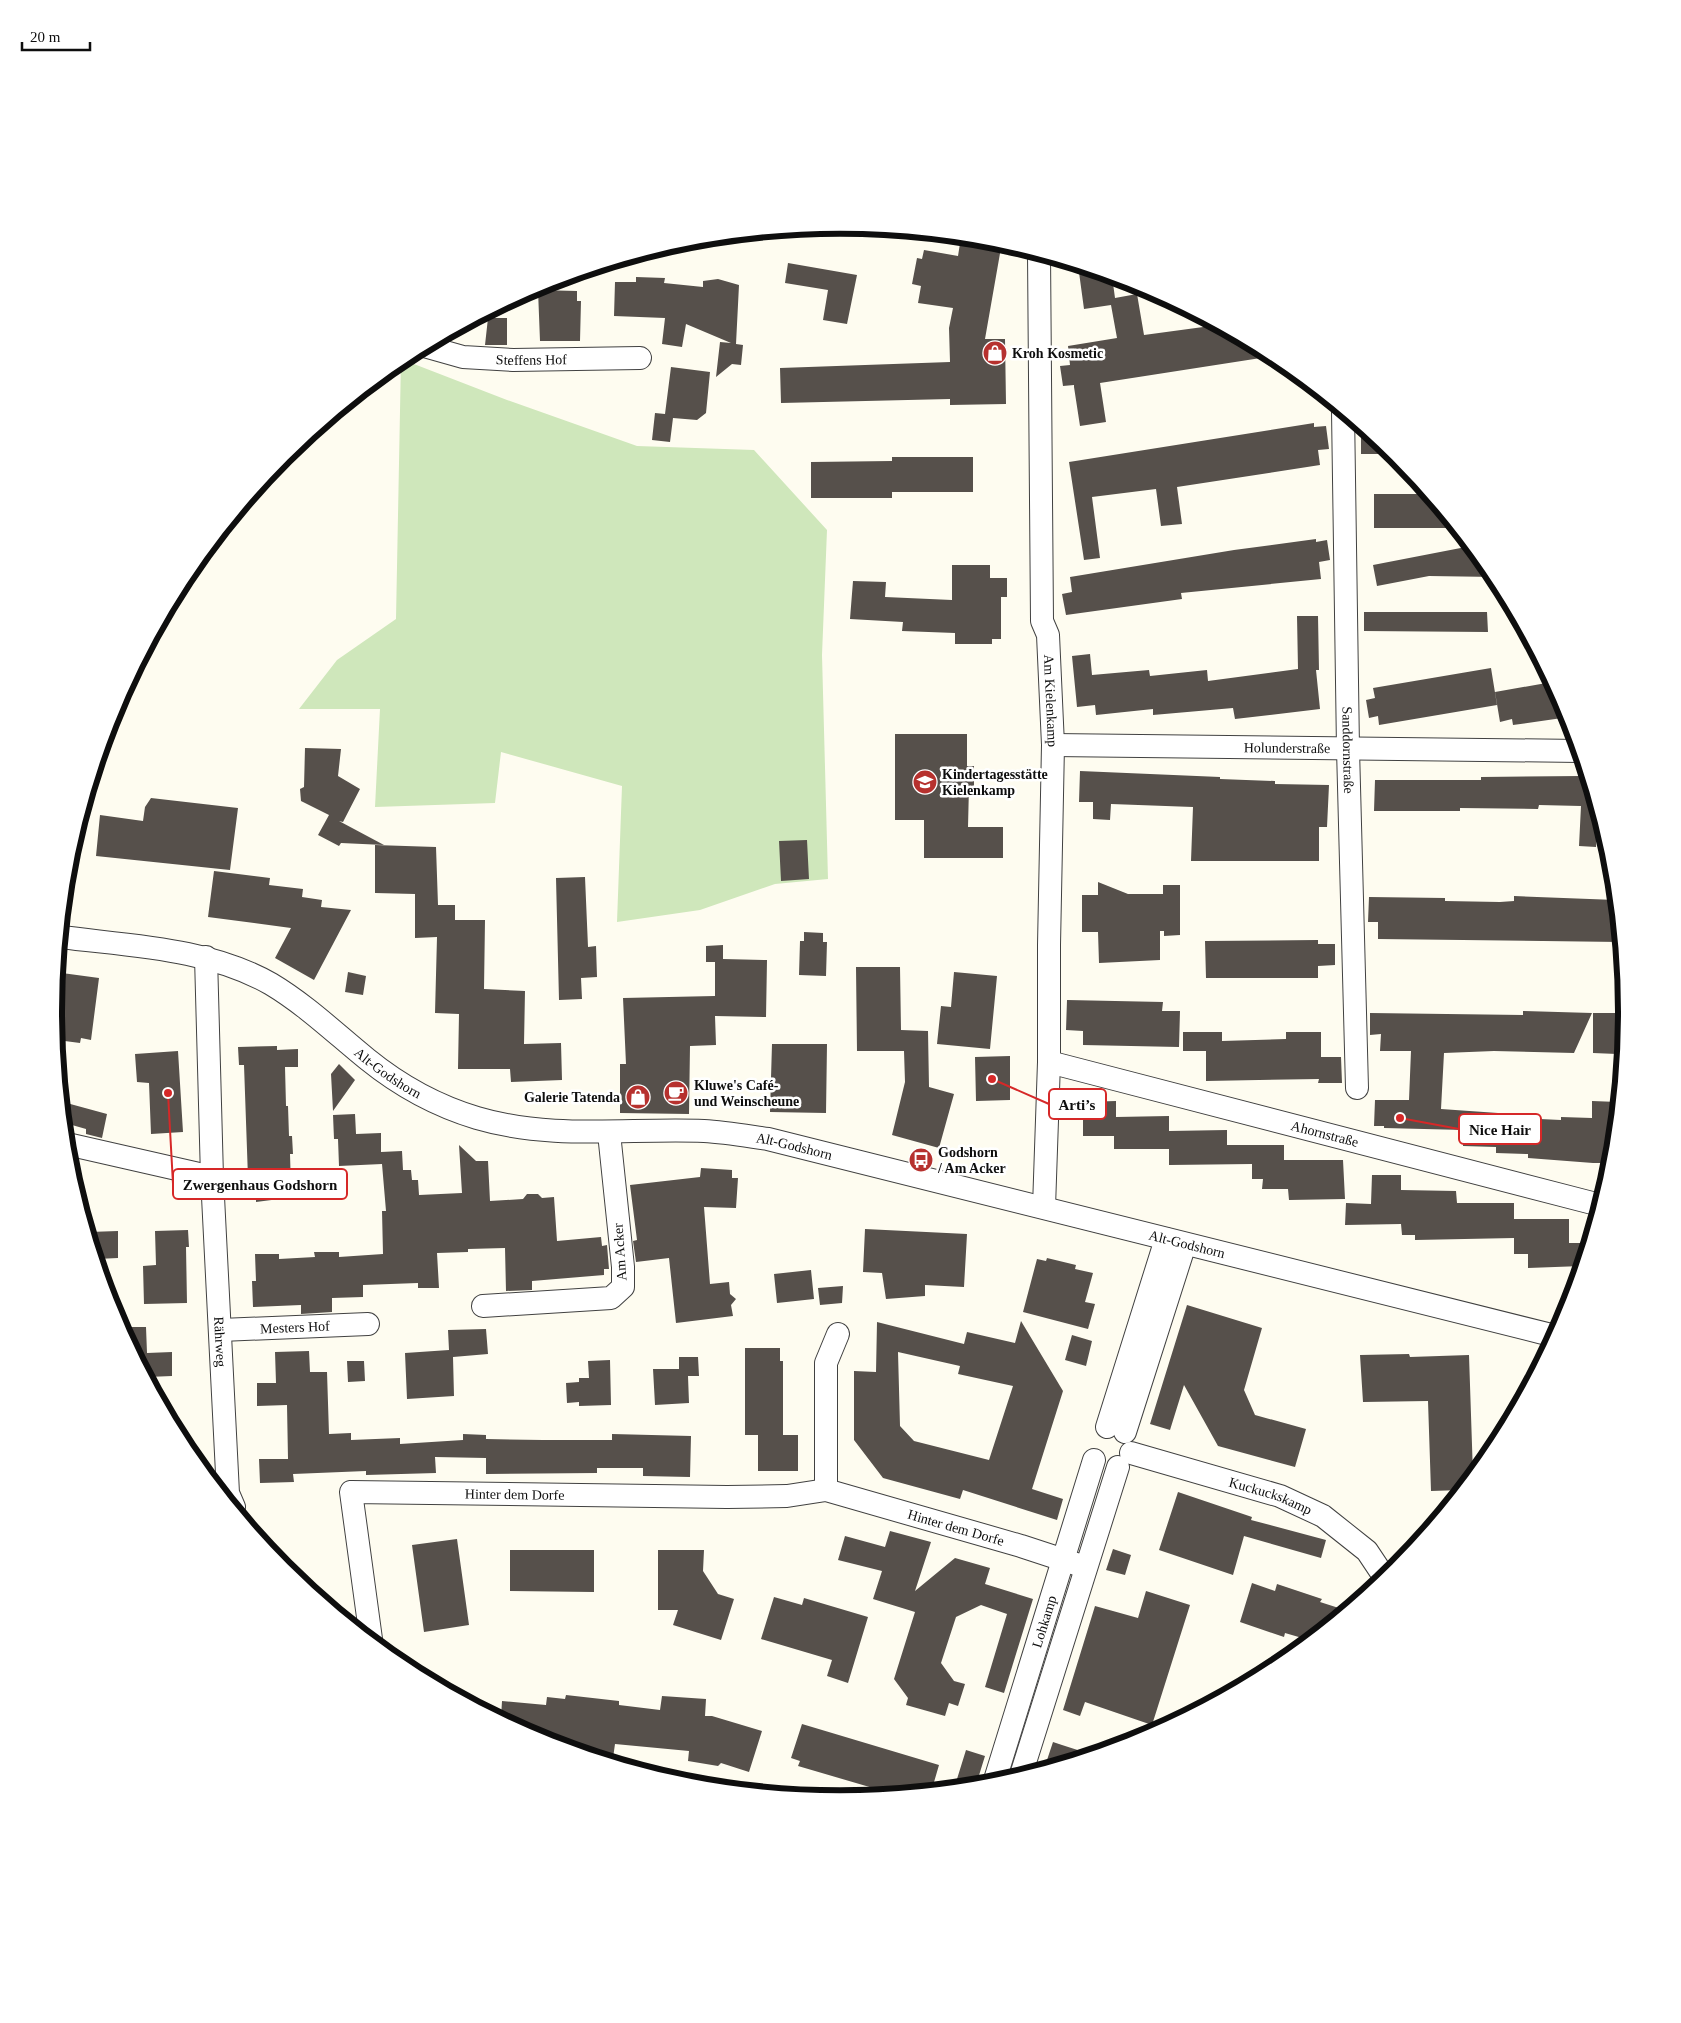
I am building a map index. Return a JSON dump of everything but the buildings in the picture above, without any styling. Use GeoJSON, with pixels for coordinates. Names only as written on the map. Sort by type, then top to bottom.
{"type":"FeatureCollection","features":[{"type":"Feature","properties":{"kind":"street","name":"Am Kielenkamp"},"geometry":{"type":"LineString","coordinates":[[1039,259],[1042,621],[1048,635],[1053,745],[1049,1062],[1044,1207]]}},
{"type":"Feature","properties":{"kind":"street","name":"Steffens Hof"},"geometry":{"type":"LineString","coordinates":[[434,349],[463,357],[514,360],[640,358]]}},
{"type":"Feature","properties":{"kind":"street","name":"Sanddornstraße"},"geometry":{"type":"LineString","coordinates":[[1343,419],[1348,749],[1357,1088]]}},
{"type":"Feature","properties":{"kind":"street","name":"Holunderstraße"},"geometry":{"type":"LineString","coordinates":[[1053,745],[1573,751]]}},
{"type":"Feature","properties":{"kind":"street","name":"Alt-Godshorn"},"geometry":{"type":"LineString","coordinates":[[66,939],[206,957],[231,964],[270,984],[302,1004],[367,1060],[417,1093],[476,1118],[542,1130],[609,1133],[704,1131],[768,1138],[1175,1242],[1548,1334]]}},
{"type":"Feature","properties":{"kind":"street","name":"Rährweg"},"geometry":{"type":"LineString","coordinates":[[206,957],[212,1177],[228,1491]]}},
{"type":"Feature","properties":{"kind":"street","name":"Ahornstraße"},"geometry":{"type":"LineString","coordinates":[[1049,1062],[1594,1204]]}},
{"type":"Feature","properties":{"kind":"street","name":"Am Acker"},"geometry":{"type":"LineString","coordinates":[[483,1306],[611,1298],[623,1287],[623,1267],[609,1133]]}},
{"type":"Feature","properties":{"kind":"street"},"geometry":{"type":"LineString","coordinates":[[74,1146],[212,1177]]}},
{"type":"Feature","properties":{"kind":"street","name":"Lohkamp"},"geometry":{"type":"LineString","coordinates":[[997,1774],[1094,1460],[1090,1448],[1091,1441],[1098,1430],[1116,1429],[1175,1242]]}},
{"type":"Feature","properties":{"kind":"street","name":"Mesters Hof"},"geometry":{"type":"LineString","coordinates":[[221,1330],[368,1324]]}},
{"type":"Feature","properties":{"kind":"street"},"geometry":{"type":"LineString","coordinates":[[826,1490],[826,1363],[838,1334]]}},
{"type":"Feature","properties":{"kind":"street"},"geometry":{"type":"LineString","coordinates":[[1094,1460],[1105,1467],[1125,1460],[1131,1441],[1116,1429]]}},
{"type":"Feature","properties":{"kind":"street","name":"Lohkamp"},"geometry":{"type":"LineString","coordinates":[[1023,1767],[1085,1566],[1125,1460]]}},
{"type":"Feature","properties":{"kind":"street","name":"Kuckuckskamp"},"geometry":{"type":"LineString","coordinates":[[1125,1460],[1280,1496],[1323,1516],[1367,1551],[1381,1571]]}},
{"type":"Feature","properties":{"kind":"street","name":"Hinter dem Dorfe"},"geometry":{"type":"LineString","coordinates":[[370,1631],[351,1492],[727,1497],[787,1496],[826,1490],[1085,1566]]}},
{"type":"Feature","properties":{"kind":"green space"},"geometry":{"type":"Polygon","coordinates":[[[411,363],[507,400],[637,446],[754,450],[827,530],[822,655],[828,879],[775,884],[700,910],[617,922],[622,786],[501,752],[495,803],[375,807],[380,709],[299,709],[337,660],[396,619],[401,370],[411,363]]]}},
{"type":"Feature","properties":{"kind":"place","name":"Kroh Kosmetic"},"geometry":{"type":"Point","coordinates":[995,353]}},
{"type":"Feature","properties":{"kind":"place","name":"Kindertagesstätte Kielenkamp"},"geometry":{"type":"Point","coordinates":[925,782]}},
{"type":"Feature","properties":{"kind":"place","name":"Arti’s"},"geometry":{"type":"Point","coordinates":[992,1079]}},
{"type":"Feature","properties":{"kind":"place","name":"Zwergenhaus Godshorn"},"geometry":{"type":"Point","coordinates":[168,1093]}},
{"type":"Feature","properties":{"kind":"place","name":"Kluwe's Café- und Weinscheune"},"geometry":{"type":"Point","coordinates":[676,1093]}},
{"type":"Feature","properties":{"kind":"place","name":"Galerie Tatenda"},"geometry":{"type":"Point","coordinates":[638,1097]}},
{"type":"Feature","properties":{"kind":"place","name":"Nice Hair"},"geometry":{"type":"Point","coordinates":[1400,1118]}},
{"type":"Feature","properties":{"kind":"place","name":"Godshorn / Am Acker"},"geometry":{"type":"Point","coordinates":[921,1160]}}]}
